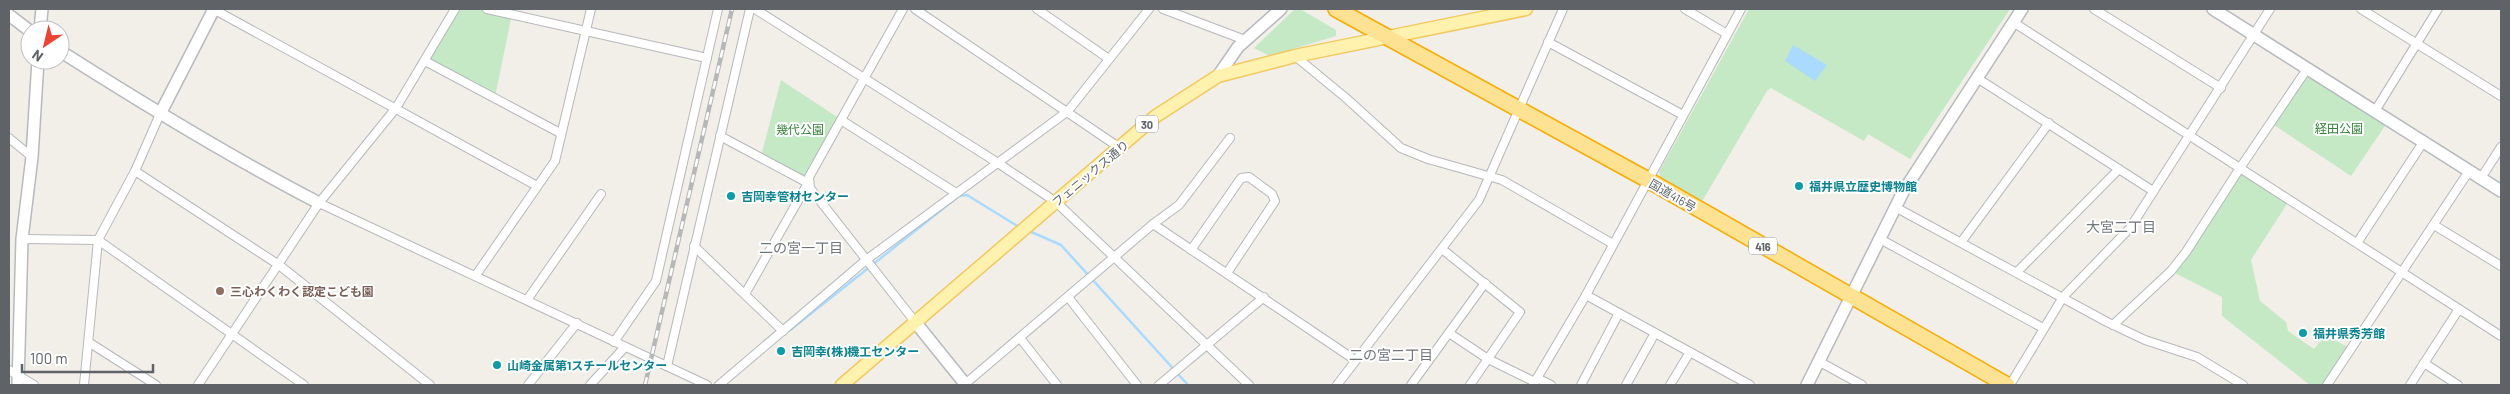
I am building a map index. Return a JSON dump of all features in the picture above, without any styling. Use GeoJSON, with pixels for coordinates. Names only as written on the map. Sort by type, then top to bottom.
{"type":"FeatureCollection","features":[{"type":"Feature","properties":{"kind":"highway","name":"国道416号"},"geometry":{"type":"LineString","coordinates":[[1336,9],[1648,180],[2008,385]]}},
{"type":"Feature","properties":{"kind":"main road","name":"フェニックス通り"},"geometry":{"type":"LineString","coordinates":[[842,385],[1168,108],[1218,76],[1295,56],[1387,37],[1489,12],[1526,9]]}},
{"type":"Feature","properties":{"kind":"street"},"geometry":{"type":"LineString","coordinates":[[84,385],[90,343],[98,240],[135,171],[160,114],[214,9],[537,186]]}},
{"type":"Feature","properties":{"kind":"street"},"geometry":{"type":"LineString","coordinates":[[198,385],[319,203],[396,108],[455,9]]}},
{"type":"Feature","properties":{"kind":"street"},"geometry":{"type":"LineString","coordinates":[[486,9],[707,58]]}},
{"type":"Feature","properties":{"kind":"street"},"geometry":{"type":"LineString","coordinates":[[476,275],[556,161],[560,133],[591,9]]}},
{"type":"Feature","properties":{"kind":"street"},"geometry":{"type":"LineString","coordinates":[[614,342],[656,282],[718,9]]}},
{"type":"Feature","properties":{"kind":"street"},"geometry":{"type":"LineString","coordinates":[[667,366],[750,9]]}},
{"type":"Feature","properties":{"kind":"street"},"geometry":{"type":"LineString","coordinates":[[755,9],[998,163],[1056,202],[1249,385]]}},
{"type":"Feature","properties":{"kind":"street"},"geometry":{"type":"LineString","coordinates":[[745,294],[903,9]]}},
{"type":"Feature","properties":{"kind":"street"},"geometry":{"type":"LineString","coordinates":[[915,9],[1120,148]]}},
{"type":"Feature","properties":{"kind":"street"},"geometry":{"type":"LineString","coordinates":[[1037,9],[1109,58]]}},
{"type":"Feature","properties":{"kind":"street"},"geometry":{"type":"LineString","coordinates":[[719,385],[866,260],[1068,111],[1149,9]]}},
{"type":"Feature","properties":{"kind":"street"},"geometry":{"type":"LineString","coordinates":[[1163,9],[1244,40]]}},
{"type":"Feature","properties":{"kind":"street"},"geometry":{"type":"LineString","coordinates":[[1218,76],[1244,40],[1281,9]]}},
{"type":"Feature","properties":{"kind":"street"},"geometry":{"type":"LineString","coordinates":[[1336,385],[1478,200],[1563,9]]}},
{"type":"Feature","properties":{"kind":"street"},"geometry":{"type":"LineString","coordinates":[[1685,9],[1727,34]]}},
{"type":"Feature","properties":{"kind":"street"},"geometry":{"type":"LineString","coordinates":[[1535,382],[1586,295],[1741,9]]}},
{"type":"Feature","properties":{"kind":"street"},"geometry":{"type":"LineString","coordinates":[[1807,385],[1895,207],[2022,9]]}},
{"type":"Feature","properties":{"kind":"street"},"geometry":{"type":"LineString","coordinates":[[2094,9],[2221,88]]}},
{"type":"Feature","properties":{"kind":"street"},"geometry":{"type":"LineString","coordinates":[[2213,9],[2501,191]]}},
{"type":"Feature","properties":{"kind":"street"},"geometry":{"type":"LineString","coordinates":[[2008,385],[2063,297],[2130,228],[2270,9]]}},
{"type":"Feature","properties":{"kind":"street"},"geometry":{"type":"LineString","coordinates":[[2361,9],[2501,96]]}},
{"type":"Feature","properties":{"kind":"street"},"geometry":{"type":"LineString","coordinates":[[2375,111],[2438,9]]}},
{"type":"Feature","properties":{"kind":"street"},"geometry":{"type":"LineString","coordinates":[[9,15],[20,23]]}},
{"type":"Feature","properties":{"kind":"street"},"geometry":{"type":"LineString","coordinates":[[2013,22],[2357,243],[2400,273],[2501,336]]}},
{"type":"Feature","properties":{"kind":"street"},"geometry":{"type":"LineString","coordinates":[[1548,42],[1683,115]]}},
{"type":"Feature","properties":{"kind":"street"},"geometry":{"type":"LineString","coordinates":[[1295,56],[1346,98],[1401,148],[1428,159],[1502,180],[1613,244]]}},
{"type":"Feature","properties":{"kind":"street"},"geometry":{"type":"LineString","coordinates":[[70,58],[256,170],[319,203],[577,323],[624,348],[707,385]]}},
{"type":"Feature","properties":{"kind":"street"},"geometry":{"type":"LineString","coordinates":[[425,61],[560,133]]}},
{"type":"Feature","properties":{"kind":"street"},"geometry":{"type":"LineString","coordinates":[[2113,325],[2171,271],[2186,252],[2307,69]]}},
{"type":"Feature","properties":{"kind":"street"},"geometry":{"type":"LineString","coordinates":[[34,385],[15,377],[22,239],[32,157],[37,70]]}},
{"type":"Feature","properties":{"kind":"street"},"geometry":{"type":"LineString","coordinates":[[1977,78],[2153,191]]}},
{"type":"Feature","properties":{"kind":"street"},"geometry":{"type":"LineString","coordinates":[[841,120],[956,193]]}},
{"type":"Feature","properties":{"kind":"street"},"geometry":{"type":"LineString","coordinates":[[1962,242],[2049,123]]}},
{"type":"Feature","properties":{"kind":"street"},"geometry":{"type":"LineString","coordinates":[[720,136],[808,183],[965,385],[1153,224],[1179,206],[1230,138]]}},
{"type":"Feature","properties":{"kind":"street"},"geometry":{"type":"LineString","coordinates":[[9,138],[32,157]]}},
{"type":"Feature","properties":{"kind":"street"},"geometry":{"type":"LineString","coordinates":[[2357,243],[2424,141]]}},
{"type":"Feature","properties":{"kind":"street"},"geometry":{"type":"LineString","coordinates":[[2481,178],[2501,146]]}},
{"type":"Feature","properties":{"kind":"street"},"geometry":{"type":"LineString","coordinates":[[2017,272],[2119,169]]}},
{"type":"Feature","properties":{"kind":"street"},"geometry":{"type":"LineString","coordinates":[[135,171],[279,265],[430,385]]}},
{"type":"Feature","properties":{"kind":"street"},"geometry":{"type":"LineString","coordinates":[[2327,385],[2469,171]]}},
{"type":"Feature","properties":{"kind":"street"},"geometry":{"type":"LineString","coordinates":[[1191,250],[1241,178],[1249,177],[1272,194],[1275,201],[1227,273]]}},
{"type":"Feature","properties":{"kind":"street"},"geometry":{"type":"LineString","coordinates":[[527,300],[601,194]]}},
{"type":"Feature","properties":{"kind":"street"},"geometry":{"type":"LineString","coordinates":[[1895,207],[2113,325],[2145,340],[2197,357],[2243,385]]}},
{"type":"Feature","properties":{"kind":"street"},"geometry":{"type":"LineString","coordinates":[[1153,224],[1355,360]]}},
{"type":"Feature","properties":{"kind":"street"},"geometry":{"type":"LineString","coordinates":[[2434,225],[2501,266]]}},
{"type":"Feature","properties":{"kind":"street"},"geometry":{"type":"LineString","coordinates":[[22,239],[98,240],[304,385]]}},
{"type":"Feature","properties":{"kind":"street"},"geometry":{"type":"LineString","coordinates":[[1880,239],[2043,328]]}},
{"type":"Feature","properties":{"kind":"street"},"geometry":{"type":"LineString","coordinates":[[694,246],[783,331]]}},
{"type":"Feature","properties":{"kind":"street"},"geometry":{"type":"LineString","coordinates":[[1442,249],[1520,312],[1470,385]]}},
{"type":"Feature","properties":{"kind":"street"},"geometry":{"type":"LineString","coordinates":[[1412,385],[1485,283]]}},
{"type":"Feature","properties":{"kind":"street"},"geometry":{"type":"LineString","coordinates":[[1586,295],[1750,385]]}},
{"type":"Feature","properties":{"kind":"street"},"geometry":{"type":"LineString","coordinates":[[1159,385],[1264,297]]}},
{"type":"Feature","properties":{"kind":"street"},"geometry":{"type":"LineString","coordinates":[[1068,298],[1137,385]]}},
{"type":"Feature","properties":{"kind":"street"},"geometry":{"type":"LineString","coordinates":[[2410,385],[2459,309]]}},
{"type":"Feature","properties":{"kind":"street"},"geometry":{"type":"LineString","coordinates":[[1581,385],[1619,313]]}},
{"type":"Feature","properties":{"kind":"street"},"geometry":{"type":"LineString","coordinates":[[528,385],[577,323]]}},
{"type":"Feature","properties":{"kind":"street"},"geometry":{"type":"LineString","coordinates":[[1449,333],[1488,360],[1535,382],[1551,385]]}},
{"type":"Feature","properties":{"kind":"street"},"geometry":{"type":"LineString","coordinates":[[1626,385],[1655,333]]}},
{"type":"Feature","properties":{"kind":"street"},"geometry":{"type":"LineString","coordinates":[[1020,338],[1057,385]]}},
{"type":"Feature","properties":{"kind":"street"},"geometry":{"type":"LineString","coordinates":[[90,343],[156,385]]}},
{"type":"Feature","properties":{"kind":"street"},"geometry":{"type":"LineString","coordinates":[[590,385],[624,348]]}},
{"type":"Feature","properties":{"kind":"street"},"geometry":{"type":"LineString","coordinates":[[1670,385],[1690,352]]}},
{"type":"Feature","properties":{"kind":"street"},"geometry":{"type":"LineString","coordinates":[[1820,362],[1862,385]]}},
{"type":"Feature","properties":{"kind":"street"},"geometry":{"type":"LineString","coordinates":[[2424,363],[2458,385]]}},
{"type":"Feature","properties":{"kind":"street"},"geometry":{"type":"LineString","coordinates":[[2226,385],[2230,377]]}},
{"type":"Feature","properties":{"kind":"green space"},"geometry":{"type":"Polygon","coordinates":[[[455,9],[487,9],[512,14],[495,97],[425,61],[455,9]]]}},
{"type":"Feature","properties":{"kind":"green space"},"geometry":{"type":"Polygon","coordinates":[[[1295,9],[1300,9],[1336,30],[1336,36],[1270,56],[1254,48],[1295,9]]]}},
{"type":"Feature","properties":{"kind":"green space"},"geometry":{"type":"Polygon","coordinates":[[[1749,9],[2010,9],[1910,159],[1868,134],[1864,141],[1771,88],[1767,91],[1701,203],[1661,180],[1659,172],[1749,9]]]}},
{"type":"Feature","properties":{"kind":"green space","name":"経田公園"},"geometry":{"type":"Polygon","coordinates":[[[2307,69],[2389,120],[2351,176],[2271,123],[2307,69]]]}},
{"type":"Feature","properties":{"kind":"green space","name":"幾代公園"},"geometry":{"type":"Polygon","coordinates":[[[781,80],[840,119],[806,179],[761,156],[781,80]]]}},
{"type":"Feature","properties":{"kind":"green space"},"geometry":{"type":"Polygon","coordinates":[[[2241,169],[2290,199],[2251,260],[2260,301],[2286,322],[2288,331],[2314,349],[2326,335],[2351,349],[2330,385],[2310,385],[2222,316],[2222,297],[2171,271],[2241,169]]]}},
{"type":"Feature","properties":{"kind":"water"},"geometry":{"type":"Polygon","coordinates":[[[1793,45],[1827,65],[1815,81],[1785,61],[1793,45]]]}},
{"type":"Feature","properties":{"kind":"waterway"},"geometry":{"type":"LineString","coordinates":[[789,331],[959,196],[967,195],[1019,227]]}},
{"type":"Feature","properties":{"kind":"waterway"},"geometry":{"type":"LineString","coordinates":[[1029,231],[1061,245],[1188,385]]}},
{"type":"Feature","properties":{"kind":"railway"},"geometry":{"type":"LineString","coordinates":[[645,385],[732,9]]}},
{"type":"Feature","properties":{"kind":"place","name":"福井県立歴史博物館"},"geometry":{"type":"Point","coordinates":[1799,186]}},
{"type":"Feature","properties":{"kind":"place","name":"吉岡幸管材センター"},"geometry":{"type":"Point","coordinates":[731,196]}},
{"type":"Feature","properties":{"kind":"place","name":"三心わくわく認定こども園"},"geometry":{"type":"Point","coordinates":[220,291]}},
{"type":"Feature","properties":{"kind":"place","name":"福井県秀芳館"},"geometry":{"type":"Point","coordinates":[2303,333]}},
{"type":"Feature","properties":{"kind":"place","name":"吉岡幸(株)機工センター"},"geometry":{"type":"Point","coordinates":[781,351]}},
{"type":"Feature","properties":{"kind":"place","name":"山崎金属第1スチールセンター"},"geometry":{"type":"Point","coordinates":[497,365]}},
{"type":"Feature","properties":{"kind":"district","name":"大宮二丁目"},"geometry":{"type":"Point","coordinates":[2121,226]}},
{"type":"Feature","properties":{"kind":"district","name":"二の宮一丁目"},"geometry":{"type":"Point","coordinates":[801,247]}},
{"type":"Feature","properties":{"kind":"district","name":"二の宮二丁目"},"geometry":{"type":"Point","coordinates":[1391,354]}}]}
